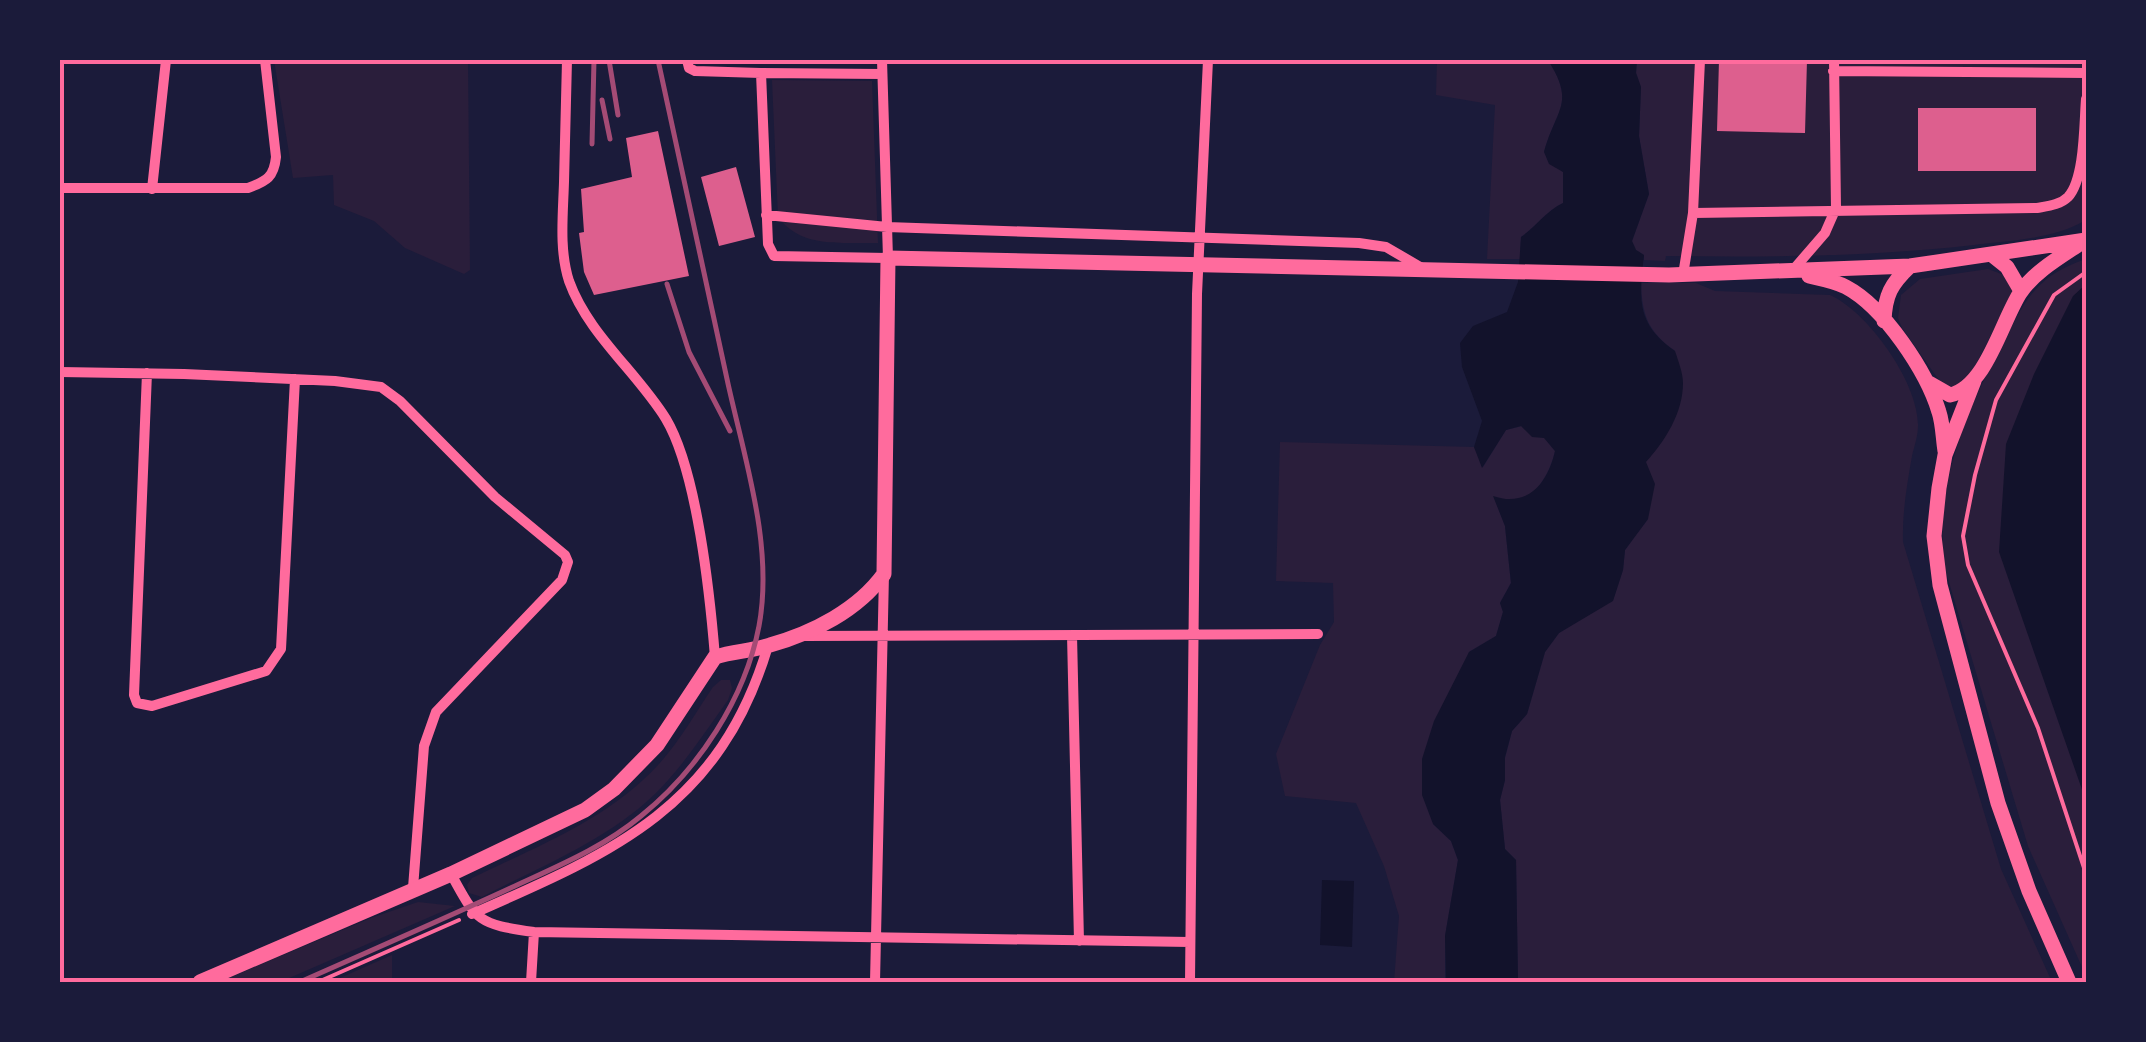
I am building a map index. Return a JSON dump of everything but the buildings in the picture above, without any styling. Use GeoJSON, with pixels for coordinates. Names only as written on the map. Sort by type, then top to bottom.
{"type":"FeatureCollection","features":[{"type":"Feature","properties":{"kind":"main road"},"geometry":{"type":"LineString","coordinates":[[200,982],[451,874],[585,810],[614,789],[657,745],[716,657],[798,636],[840,615],[873,589],[884,574],[888,258],[1676,275],[1910,266],[2086,240]]}},
{"type":"Feature","properties":{"kind":"main road"},"geometry":{"type":"LineString","coordinates":[[2069,982],[2029,891],[1998,802],[1940,585],[1934,536],[1945,455],[1974,381],[2021,291],[2053,262],[2086,240]]}},
{"type":"Feature","properties":{"kind":"main road"},"geometry":{"type":"LineString","coordinates":[[1992,255],[2007,267],[2021,291]]}},
{"type":"Feature","properties":{"kind":"main road"},"geometry":{"type":"LineString","coordinates":[[1884,321],[1890,287],[1910,266]]}},
{"type":"Feature","properties":{"kind":"main road"},"geometry":{"type":"LineString","coordinates":[[1791,272],[1845,286],[1874,308],[1926,381],[1940,413],[1945,455]]}},
{"type":"Feature","properties":{"kind":"main road"},"geometry":{"type":"LineString","coordinates":[[1926,381],[1950,395],[1974,381]]}},
{"type":"Feature","properties":{"kind":"street"},"geometry":{"type":"LineString","coordinates":[[152,189],[166,60]]}},
{"type":"Feature","properties":{"kind":"street"},"geometry":{"type":"LineString","coordinates":[[60,188],[248,188],[267,181],[275,170],[276,156],[265,60]]}},
{"type":"Feature","properties":{"kind":"street"},"geometry":{"type":"LineString","coordinates":[[567,60],[562,241],[568,277],[588,317],[666,418],[675,438],[692,499],[716,657]]}},
{"type":"Feature","properties":{"kind":"street"},"geometry":{"type":"LineString","coordinates":[[687,60],[689,68],[695,71],[882,74]]}},
{"type":"Feature","properties":{"kind":"street"},"geometry":{"type":"LineString","coordinates":[[761,73],[768,244],[774,256],[888,258],[882,60]]}},
{"type":"Feature","properties":{"kind":"street"},"geometry":{"type":"LineString","coordinates":[[1190,982],[1199,264],[1208,60]]}},
{"type":"Feature","properties":{"kind":"street"},"geometry":{"type":"LineString","coordinates":[[1676,275],[1692,213],[1700,60]]}},
{"type":"Feature","properties":{"kind":"street"},"geometry":{"type":"LineString","coordinates":[[1791,272],[1824,233],[1836,208],[1834,65],[2086,73]]}},
{"type":"Feature","properties":{"kind":"street"},"geometry":{"type":"LineString","coordinates":[[1692,213],[2037,208],[2058,204],[2072,194],[2082,152],[2086,99]]}},
{"type":"Feature","properties":{"kind":"street"},"geometry":{"type":"LineString","coordinates":[[766,215],[887,228],[1359,243],[1386,247],[1427,270]]}},
{"type":"Feature","properties":{"kind":"street"},"geometry":{"type":"LineString","coordinates":[[60,372],[296,379],[381,387],[400,401],[460,465],[565,555],[568,562],[562,580],[436,712],[429,726],[413,888]]}},
{"type":"Feature","properties":{"kind":"street"},"geometry":{"type":"LineString","coordinates":[[147,373],[134,695],[137,702],[152,706],[266,671],[276,662],[281,649],[296,379]]}},
{"type":"Feature","properties":{"kind":"street"},"geometry":{"type":"LineString","coordinates":[[875,982],[884,574]]}},
{"type":"Feature","properties":{"kind":"street"},"geometry":{"type":"LineString","coordinates":[[798,636],[1318,634]]}},
{"type":"Feature","properties":{"kind":"street"},"geometry":{"type":"LineString","coordinates":[[1072,635],[1079,941]]}},
{"type":"Feature","properties":{"kind":"street"},"geometry":{"type":"LineString","coordinates":[[472,914],[574,870],[620,844],[686,792],[710,765],[746,708],[768,646]]}},
{"type":"Feature","properties":{"kind":"street"},"geometry":{"type":"LineString","coordinates":[[451,874],[472,914],[498,926],[534,932],[1190,942]]}},
{"type":"Feature","properties":{"kind":"street"},"geometry":{"type":"LineString","coordinates":[[530,982],[534,932]]}},
{"type":"Feature","properties":{"kind":"path"},"geometry":{"type":"LineString","coordinates":[[2086,272],[2054,296],[1996,400],[1963,536],[1968,565],[2038,728],[2086,874]]}},
{"type":"Feature","properties":{"kind":"path"},"geometry":{"type":"LineString","coordinates":[[318,982],[472,914]]}},
{"type":"Feature","properties":{"kind":"shaded area"},"geometry":{"type":"Polygon","coordinates":[[[274,60],[468,60],[470,270],[464,274],[405,248],[374,221],[334,205],[333,175],[293,178],[274,60]]]}},
{"type":"Feature","properties":{"kind":"shaded area"},"geometry":{"type":"Polygon","coordinates":[[[1437,60],[1548,60],[1556,75],[1561,87],[1561,106],[1544,152],[1563,172],[1563,203],[1521,237],[1520,259],[1487,259],[1495,105],[1436,95],[1437,60]]]}},
{"type":"Feature","properties":{"kind":"shaded area"},"geometry":{"type":"Polygon","coordinates":[[[1548,60],[1637,60],[1641,87],[1639,136],[1649,194],[1632,241],[1644,255],[1643,309],[1653,331],[1675,351],[1682,375],[1682,394],[1672,426],[1646,462],[1655,484],[1648,519],[1625,550],[1613,601],[1559,633],[1545,652],[1527,714],[1512,731],[1500,800],[1505,849],[1516,860],[1518,982],[1446,982],[1445,936],[1458,860],[1451,841],[1433,824],[1422,795],[1422,759],[1434,721],[1469,652],[1496,636],[1503,612],[1500,603],[1511,583],[1505,526],[1493,496],[1516,499],[1535,490],[1555,451],[1544,438],[1532,437],[1521,426],[1506,430],[1482,468],[1474,447],[1482,421],[1462,367],[1460,343],[1473,326],[1507,312],[1518,282],[1521,237],[1563,203],[1563,172],[1549,164],[1544,152],[1562,97],[1548,60]]]}},
{"type":"Feature","properties":{"kind":"shaded area"},"geometry":{"type":"Polygon","coordinates":[[[1637,60],[2086,60],[2086,220],[2031,238],[1935,249],[1820,255],[1666,256],[1665,261],[1644,260],[1632,241],[1649,194],[1639,136],[1641,87],[1637,60]]]}},
{"type":"Feature","properties":{"kind":"shaded area"},"geometry":{"type":"Polygon","coordinates":[[[772,80],[872,81],[878,243],[810,239],[778,217],[772,80]]]}},
{"type":"Feature","properties":{"kind":"shaded area"},"geometry":{"type":"Polygon","coordinates":[[[2086,259],[2086,976],[2028,846],[1945,569],[1942,539],[1955,452],[1989,370],[2034,291],[2067,266],[2086,259]]]}},
{"type":"Feature","properties":{"kind":"shaded area"},"geometry":{"type":"Polygon","coordinates":[[[1988,269],[2004,275],[2014,291],[1971,374],[1954,387],[1941,383],[1902,328],[1898,318],[1901,295],[1920,279],[1988,269]]]}},
{"type":"Feature","properties":{"kind":"shaded area"},"geometry":{"type":"Polygon","coordinates":[[[1641,283],[1696,283],[1715,291],[1830,295],[1860,317],[1901,370],[1916,409],[1918,426],[1905,499],[1903,542],[2001,869],[2052,982],[1518,982],[1516,860],[1505,849],[1500,800],[1512,731],[1527,714],[1545,652],[1559,633],[1613,600],[1625,550],[1648,519],[1645,462],[1665,436],[1674,411],[1675,351],[1648,322],[1641,283]]]}},
{"type":"Feature","properties":{"kind":"shaded area"},"geometry":{"type":"Polygon","coordinates":[[[2086,284],[2086,801],[1999,552],[2006,444],[2034,374],[2073,296],[2086,284]]]}},
{"type":"Feature","properties":{"kind":"shaded area"},"geometry":{"type":"Polygon","coordinates":[[[1522,426],[1544,437],[1555,451],[1546,476],[1534,492],[1518,500],[1494,497],[1505,526],[1511,583],[1500,603],[1503,612],[1496,636],[1469,652],[1433,824],[1451,841],[1458,860],[1445,936],[1445,982],[1394,982],[1399,916],[1384,866],[1356,803],[1285,796],[1276,754],[1320,645],[1334,622],[1333,583],[1276,581],[1280,442],[1474,447],[1483,467],[1506,430],[1522,426]]]}},
{"type":"Feature","properties":{"kind":"shaded area"},"geometry":{"type":"Polygon","coordinates":[[[721,680],[730,680],[728,700],[676,771],[637,810],[573,851],[482,897],[469,893],[467,885],[472,878],[571,830],[618,801],[667,755],[721,680]]]}},
{"type":"Feature","properties":{"kind":"shaded area"},"geometry":{"type":"Polygon","coordinates":[[[1322,880],[1354,881],[1352,947],[1320,945],[1322,880]]]}},
{"type":"Feature","properties":{"kind":"shaded area"},"geometry":{"type":"Polygon","coordinates":[[[418,902],[455,906],[280,982],[219,982],[371,918],[418,902]]]}},
{"type":"Feature","properties":{"kind":"shaded area"},"geometry":{"type":"Polygon","coordinates":[[[392,955],[392,982],[331,982],[392,955]]]}},
{"type":"Feature","properties":{"kind":"railway"},"geometry":{"type":"LineString","coordinates":[[592,144],[594,60]]}},
{"type":"Feature","properties":{"kind":"railway"},"geometry":{"type":"LineString","coordinates":[[609,60],[618,115]]}},
{"type":"Feature","properties":{"kind":"railway"},"geometry":{"type":"LineString","coordinates":[[300,982],[564,863],[627,827],[662,798],[700,755],[743,680],[759,626],[763,595],[760,533],[658,60]]}},
{"type":"Feature","properties":{"kind":"railway"},"geometry":{"type":"LineString","coordinates":[[602,100],[610,139]]}},
{"type":"Feature","properties":{"kind":"railway"},"geometry":{"type":"LineString","coordinates":[[667,284],[689,352],[730,431]]}}]}
